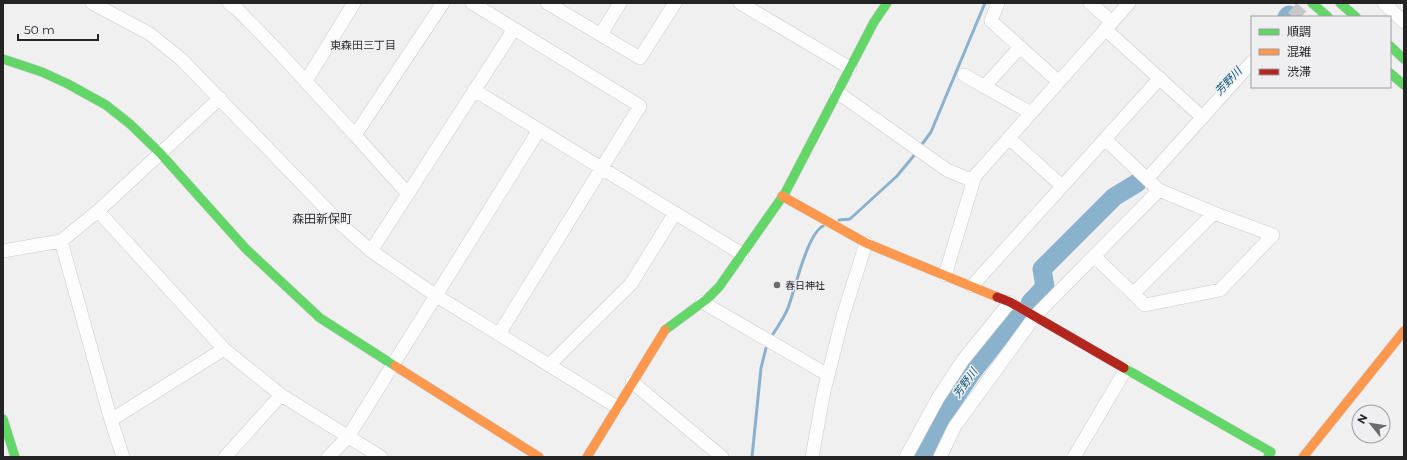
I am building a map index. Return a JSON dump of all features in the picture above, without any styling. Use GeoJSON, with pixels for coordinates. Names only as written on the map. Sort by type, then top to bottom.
{"type":"FeatureCollection","features":[{"type":"Feature","properties":{"kind":"main road"},"geometry":{"type":"LineString","coordinates":[[587,457],[660,336],[666,328],[702,302],[719,287],[782,196],[874,22],[887,3]]}},
{"type":"Feature","properties":{"kind":"main road"},"geometry":{"type":"LineString","coordinates":[[1312,3],[1327,16]]}},
{"type":"Feature","properties":{"kind":"main road"},"geometry":{"type":"LineString","coordinates":[[1340,3],[1355,16]]}},
{"type":"Feature","properties":{"kind":"main road"},"geometry":{"type":"LineString","coordinates":[[1391,47],[1404,59]]}},
{"type":"Feature","properties":{"kind":"main road"},"geometry":{"type":"LineString","coordinates":[[3,59],[42,72],[68,84],[106,105],[130,124],[160,153],[246,249],[320,318],[539,457]]}},
{"type":"Feature","properties":{"kind":"main road"},"geometry":{"type":"LineString","coordinates":[[1391,74],[1404,85]]}},
{"type":"Feature","properties":{"kind":"main road"},"geometry":{"type":"LineString","coordinates":[[782,196],[866,243],[1010,302],[1271,452],[1268,457]]}},
{"type":"Feature","properties":{"kind":"main road"},"geometry":{"type":"LineString","coordinates":[[1303,457],[1404,331]]}},
{"type":"Feature","properties":{"kind":"main road"},"geometry":{"type":"LineString","coordinates":[[3,419],[15,457]]}},
{"type":"Feature","properties":{"kind":"street"},"geometry":{"type":"LineString","coordinates":[[92,3],[150,34],[181,58],[343,226],[371,251],[435,295],[617,407]]}},
{"type":"Feature","properties":{"kind":"street"},"geometry":{"type":"LineString","coordinates":[[229,3],[238,10],[306,81],[408,194]]}},
{"type":"Feature","properties":{"kind":"street"},"geometry":{"type":"LineString","coordinates":[[306,81],[354,3]]}},
{"type":"Feature","properties":{"kind":"street"},"geometry":{"type":"LineString","coordinates":[[355,135],[443,3]]}},
{"type":"Feature","properties":{"kind":"street"},"geometry":{"type":"LineString","coordinates":[[472,3],[490,7],[514,29],[640,106],[499,334]]}},
{"type":"Feature","properties":{"kind":"street"},"geometry":{"type":"LineString","coordinates":[[547,3],[640,58],[675,3]]}},
{"type":"Feature","properties":{"kind":"street"},"geometry":{"type":"LineString","coordinates":[[601,34],[620,3]]}},
{"type":"Feature","properties":{"kind":"street"},"geometry":{"type":"LineString","coordinates":[[740,3],[850,68]]}},
{"type":"Feature","properties":{"kind":"street"},"geometry":{"type":"LineString","coordinates":[[998,3],[991,21],[1059,82]]}},
{"type":"Feature","properties":{"kind":"street"},"geometry":{"type":"LineString","coordinates":[[1090,3],[1109,26],[1160,78],[1202,117]]}},
{"type":"Feature","properties":{"kind":"street"},"geometry":{"type":"LineString","coordinates":[[945,275],[975,176],[1129,3]]}},
{"type":"Feature","properties":{"kind":"street"},"geometry":{"type":"LineString","coordinates":[[1390,5],[1404,22]]}},
{"type":"Feature","properties":{"kind":"street"},"geometry":{"type":"LineString","coordinates":[[371,251],[514,29]]}},
{"type":"Feature","properties":{"kind":"street"},"geometry":{"type":"LineString","coordinates":[[984,87],[1020,47]]}},
{"type":"Feature","properties":{"kind":"street"},"geometry":{"type":"LineString","coordinates":[[1147,179],[1251,63]]}},
{"type":"Feature","properties":{"kind":"street"},"geometry":{"type":"LineString","coordinates":[[964,76],[1031,113]]}},
{"type":"Feature","properties":{"kind":"street"},"geometry":{"type":"LineString","coordinates":[[972,286],[1160,78]]}},
{"type":"Feature","properties":{"kind":"street"},"geometry":{"type":"LineString","coordinates":[[474,90],[742,254]]}},
{"type":"Feature","properties":{"kind":"street"},"geometry":{"type":"LineString","coordinates":[[837,92],[947,170],[973,180]]}},
{"type":"Feature","properties":{"kind":"street"},"geometry":{"type":"LineString","coordinates":[[3,251],[61,241],[98,211],[220,98]]}},
{"type":"Feature","properties":{"kind":"street"},"geometry":{"type":"LineString","coordinates":[[328,457],[348,436],[539,130]]}},
{"type":"Feature","properties":{"kind":"street"},"geometry":{"type":"LineString","coordinates":[[1009,138],[1062,186]]}},
{"type":"Feature","properties":{"kind":"street"},"geometry":{"type":"LineString","coordinates":[[1094,256],[1145,305],[1220,290],[1273,235],[1159,190],[1105,139]]}},
{"type":"Feature","properties":{"kind":"street"},"geometry":{"type":"LineString","coordinates":[[940,457],[955,426],[1035,316],[1159,190]]}},
{"type":"Feature","properties":{"kind":"street"},"geometry":{"type":"LineString","coordinates":[[98,211],[224,349],[280,395],[381,457]]}},
{"type":"Feature","properties":{"kind":"street"},"geometry":{"type":"LineString","coordinates":[[1134,294],[1214,212]]}},
{"type":"Feature","properties":{"kind":"street"},"geometry":{"type":"LineString","coordinates":[[549,365],[631,284],[675,213]]}},
{"type":"Feature","properties":{"kind":"street"},"geometry":{"type":"LineString","coordinates":[[61,241],[122,457]]}},
{"type":"Feature","properties":{"kind":"street"},"geometry":{"type":"LineString","coordinates":[[812,457],[828,375],[843,316],[866,243]]}},
{"type":"Feature","properties":{"kind":"street"},"geometry":{"type":"LineString","coordinates":[[702,302],[828,375]]}},
{"type":"Feature","properties":{"kind":"street"},"geometry":{"type":"LineString","coordinates":[[906,457],[950,379],[963,360],[1010,302]]}},
{"type":"Feature","properties":{"kind":"street"},"geometry":{"type":"LineString","coordinates":[[111,420],[224,349]]}},
{"type":"Feature","properties":{"kind":"street"},"geometry":{"type":"LineString","coordinates":[[1074,457],[1126,369]]}},
{"type":"Feature","properties":{"kind":"street"},"geometry":{"type":"LineString","coordinates":[[632,382],[722,457]]}},
{"type":"Feature","properties":{"kind":"street"},"geometry":{"type":"LineString","coordinates":[[225,457],[280,395]]}},
{"type":"Feature","properties":{"kind":"waterway"},"geometry":{"type":"LineString","coordinates":[[920,147],[931,132],[985,3]]}},
{"type":"Feature","properties":{"kind":"waterway"},"geometry":{"type":"LineString","coordinates":[[839,220],[850,219],[897,176],[916,153]]}},
{"type":"Feature","properties":{"kind":"waterway","name":"芳野川"},"geometry":{"type":"LineString","coordinates":[[1030,303],[1045,287],[1042,269],[1114,197],[1137,183]]}},
{"type":"Feature","properties":{"kind":"waterway"},"geometry":{"type":"LineString","coordinates":[[771,337],[788,308],[802,263],[812,240],[817,231],[823,226]]}},
{"type":"Feature","properties":{"kind":"waterway","name":"芳野川"},"geometry":{"type":"LineString","coordinates":[[922,457],[938,423],[972,372],[1002,334],[1018,317]]}},
{"type":"Feature","properties":{"kind":"waterway"},"geometry":{"type":"LineString","coordinates":[[752,457],[761,368],[767,344]]}},
{"type":"Feature","properties":{"kind":"tunnel"},"geometry":{"type":"LineString","coordinates":[[1294,16],[1305,3]]}},
{"type":"Feature","properties":{"kind":"traffic: fast"},"geometry":{"type":"LineString","coordinates":[[665,330],[707,299],[719,287],[785,193],[874,22],[887,3]]}},
{"type":"Feature","properties":{"kind":"traffic: fast"},"geometry":{"type":"LineString","coordinates":[[1312,3],[1327,16]]}},
{"type":"Feature","properties":{"kind":"traffic: fast"},"geometry":{"type":"LineString","coordinates":[[1340,3],[1355,16]]}},
{"type":"Feature","properties":{"kind":"traffic: fast"},"geometry":{"type":"LineString","coordinates":[[1391,47],[1404,59]]}},
{"type":"Feature","properties":{"kind":"traffic: fast"},"geometry":{"type":"LineString","coordinates":[[3,59],[42,72],[68,84],[106,105],[130,124],[160,153],[246,249],[320,318],[395,366]]}},
{"type":"Feature","properties":{"kind":"traffic: fast"},"geometry":{"type":"LineString","coordinates":[[1391,74],[1404,85]]}},
{"type":"Feature","properties":{"kind":"traffic: fast"},"geometry":{"type":"LineString","coordinates":[[1124,368],[1271,452],[1268,457]]}},
{"type":"Feature","properties":{"kind":"traffic: fast"},"geometry":{"type":"LineString","coordinates":[[3,419],[15,457]]}},
{"type":"Feature","properties":{"kind":"traffic: slow"},"geometry":{"type":"LineString","coordinates":[[782,196],[866,243],[997,297]]}},
{"type":"Feature","properties":{"kind":"traffic: slow"},"geometry":{"type":"LineString","coordinates":[[587,457],[665,330]]}},
{"type":"Feature","properties":{"kind":"traffic: slow"},"geometry":{"type":"LineString","coordinates":[[1303,457],[1404,331]]}},
{"type":"Feature","properties":{"kind":"traffic: slow"},"geometry":{"type":"LineString","coordinates":[[395,366],[539,457]]}},
{"type":"Feature","properties":{"kind":"traffic: jam"},"geometry":{"type":"LineString","coordinates":[[997,297],[1010,302],[1124,368]]}},
{"type":"Feature","properties":{"kind":"place","name":"春日神社"},"geometry":{"type":"Point","coordinates":[777,285]}},
{"type":"Feature","properties":{"kind":"district","name":"東森田三丁目"},"geometry":{"type":"Point","coordinates":[363,45]}},
{"type":"Feature","properties":{"kind":"district","name":"森田新保町"},"geometry":{"type":"Point","coordinates":[322,218]}}]}
